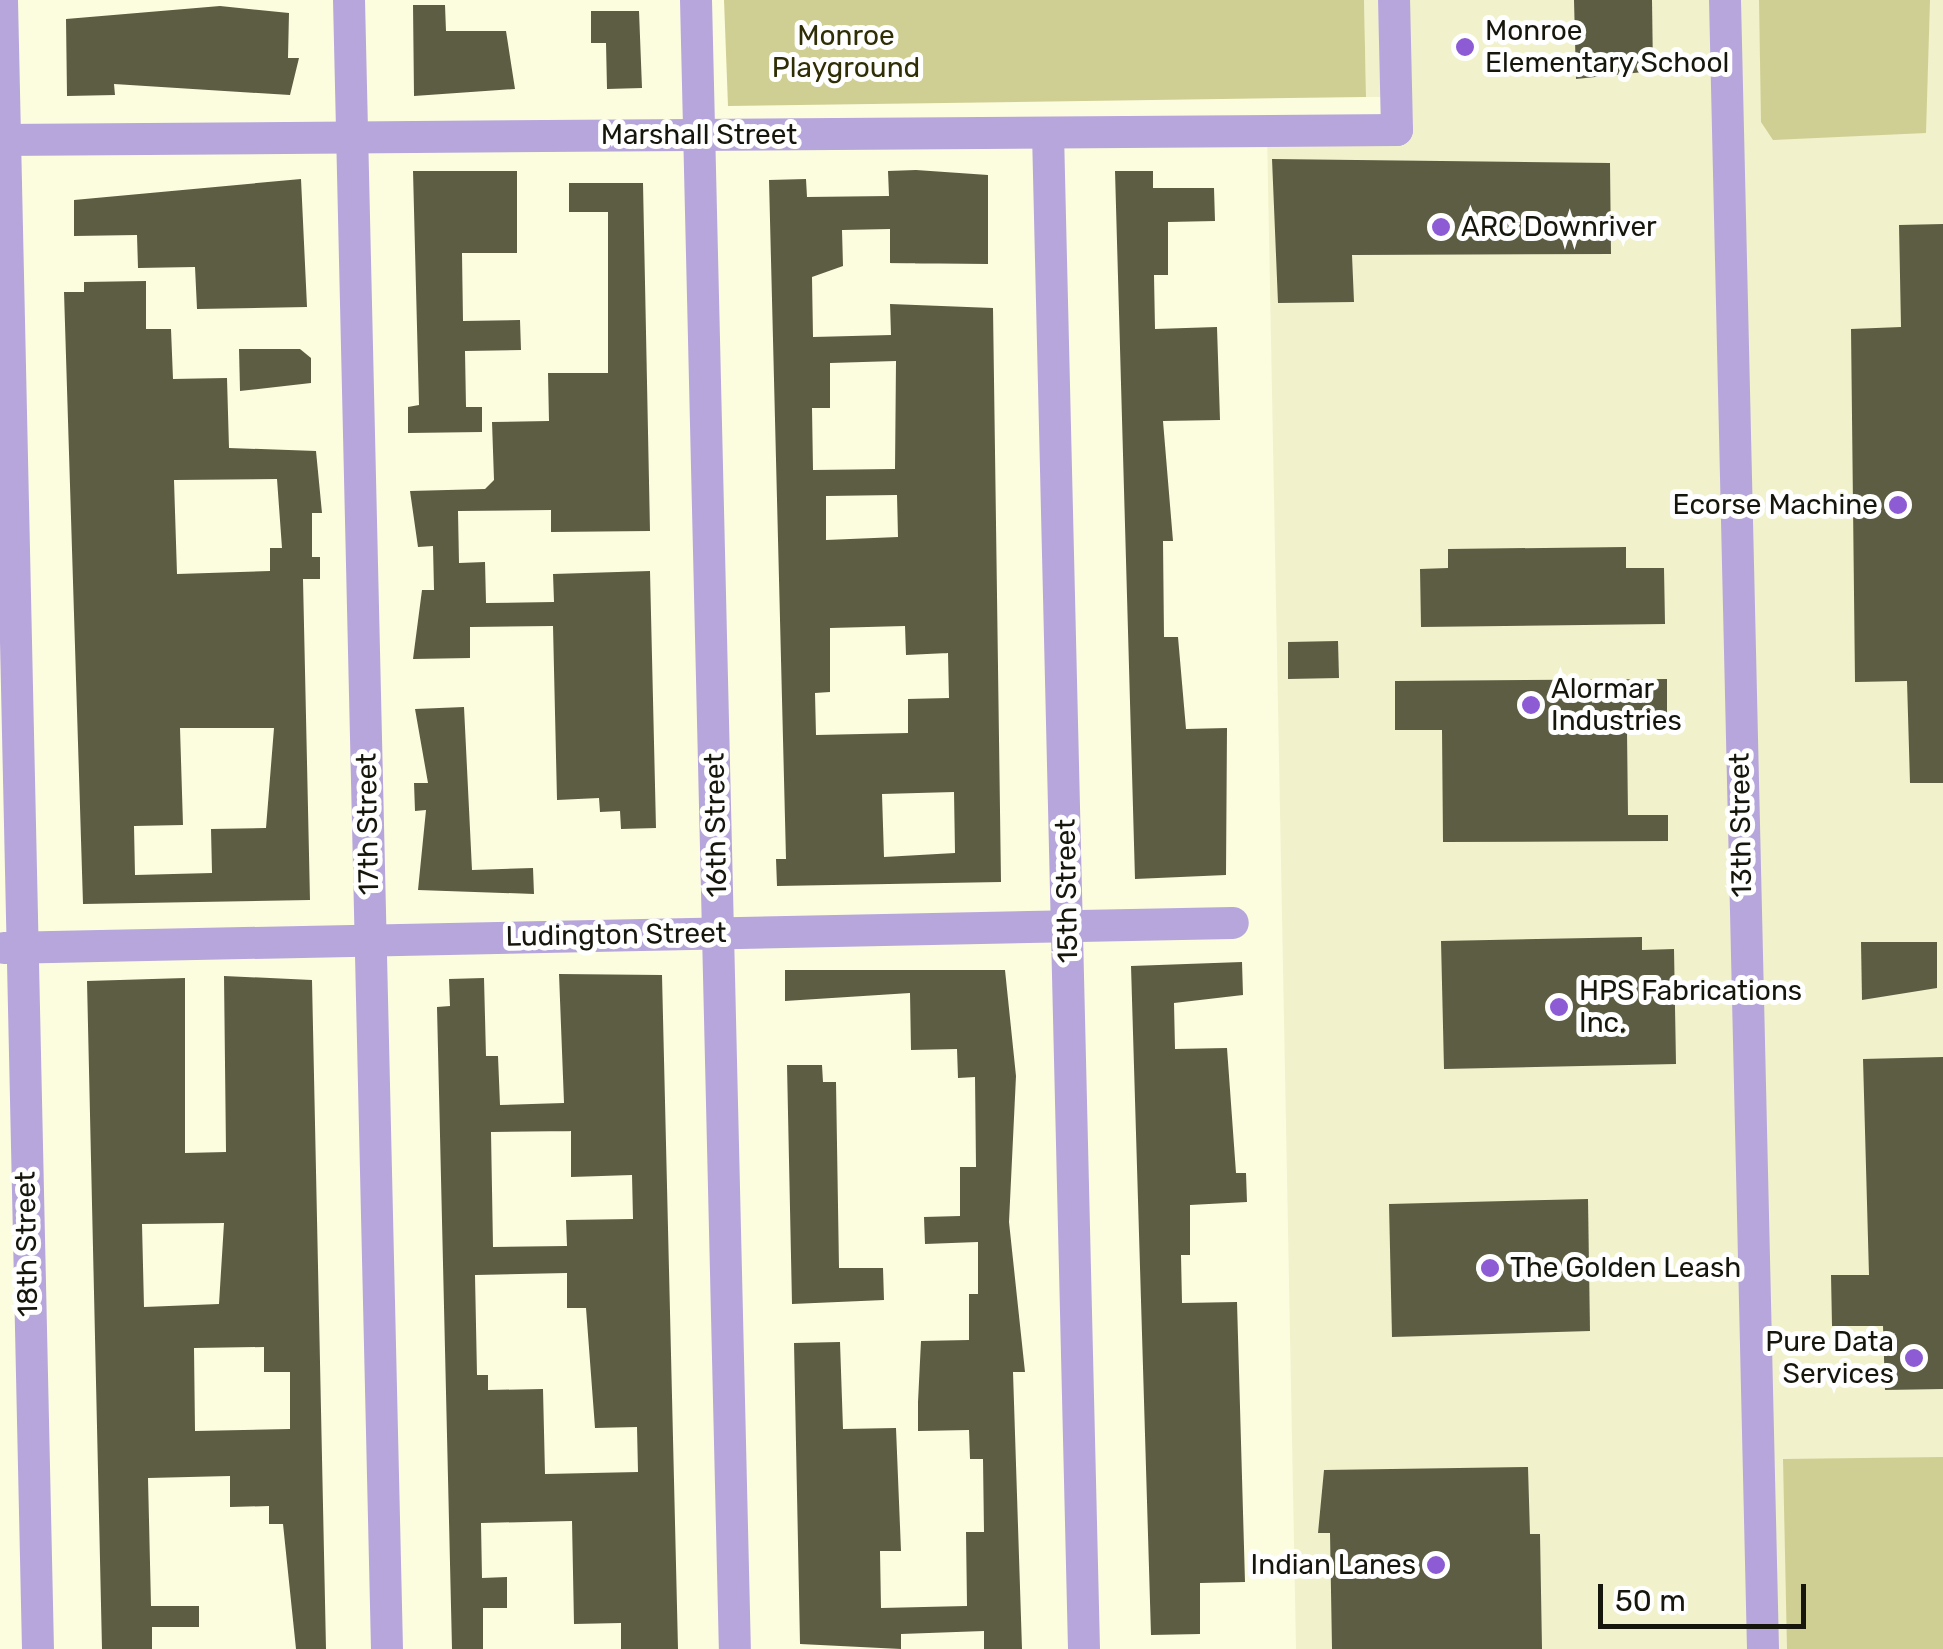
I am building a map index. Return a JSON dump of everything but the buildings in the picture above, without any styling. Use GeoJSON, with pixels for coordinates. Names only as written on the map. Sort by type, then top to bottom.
{"type":"FeatureCollection","features":[{"type":"Feature","properties":{"kind":"street","name":"18th Street"},"geometry":{"type":"LineString","coordinates":[[2,0],[11,948],[38,1649]]}},
{"type":"Feature","properties":{"kind":"street","name":"17th Street"},"geometry":{"type":"LineString","coordinates":[[350,0],[387,1649]]}},
{"type":"Feature","properties":{"kind":"street","name":"16th Street"},"geometry":{"type":"LineString","coordinates":[[696,0],[735,1649]]}},
{"type":"Feature","properties":{"kind":"street","name":"Marshall Street"},"geometry":{"type":"LineString","coordinates":[[3,140],[1397,130],[1394,0]]}},
{"type":"Feature","properties":{"kind":"street","name":"13th Street"},"geometry":{"type":"LineString","coordinates":[[1725,0],[1763,1649]]}},
{"type":"Feature","properties":{"kind":"street","name":"15th Street"},"geometry":{"type":"LineString","coordinates":[[1048,133],[1084,1649]]}},
{"type":"Feature","properties":{"kind":"street","name":"Ludington Street"},"geometry":{"type":"LineString","coordinates":[[11,948],[1232,923]]}},
{"type":"Feature","properties":{"kind":"shaded area"},"geometry":{"type":"Polygon","coordinates":[[[1364,0],[1943,0],[1943,1649],[1296,1649],[1267,131],[1397,130],[1396,97],[1366,97],[1364,0]]]}},
{"type":"Feature","properties":{"kind":"green space","name":"Monroe Playground"},"geometry":{"type":"Polygon","coordinates":[[[724,0],[1364,0],[1366,97],[728,106],[724,0]]]}},
{"type":"Feature","properties":{"kind":"green space"},"geometry":{"type":"Polygon","coordinates":[[[1759,0],[1930,0],[1926,133],[1773,140],[1761,122],[1759,0]]]}},
{"type":"Feature","properties":{"kind":"green space"},"geometry":{"type":"Polygon","coordinates":[[[1943,1457],[1943,1649],[1787,1649],[1783,1459],[1943,1457]]]}},
{"type":"Feature","properties":{"kind":"place","name":"Monroe Elementary School"},"geometry":{"type":"Point","coordinates":[1465,47]}},
{"type":"Feature","properties":{"kind":"place","name":"ARC Downriver"},"geometry":{"type":"Point","coordinates":[1441,227]}},
{"type":"Feature","properties":{"kind":"place","name":"Ecorse Machine"},"geometry":{"type":"Point","coordinates":[1898,505]}},
{"type":"Feature","properties":{"kind":"place","name":"Alormar Industries"},"geometry":{"type":"Point","coordinates":[1531,705]}},
{"type":"Feature","properties":{"kind":"place","name":"HPS Fabrications Inc."},"geometry":{"type":"Point","coordinates":[1559,1007]}},
{"type":"Feature","properties":{"kind":"place","name":"The Golden Leash"},"geometry":{"type":"Point","coordinates":[1490,1268]}},
{"type":"Feature","properties":{"kind":"place","name":"Pure Data Services"},"geometry":{"type":"Point","coordinates":[1914,1358]}},
{"type":"Feature","properties":{"kind":"place","name":"Indian Lanes"},"geometry":{"type":"Point","coordinates":[1436,1565]}}]}
